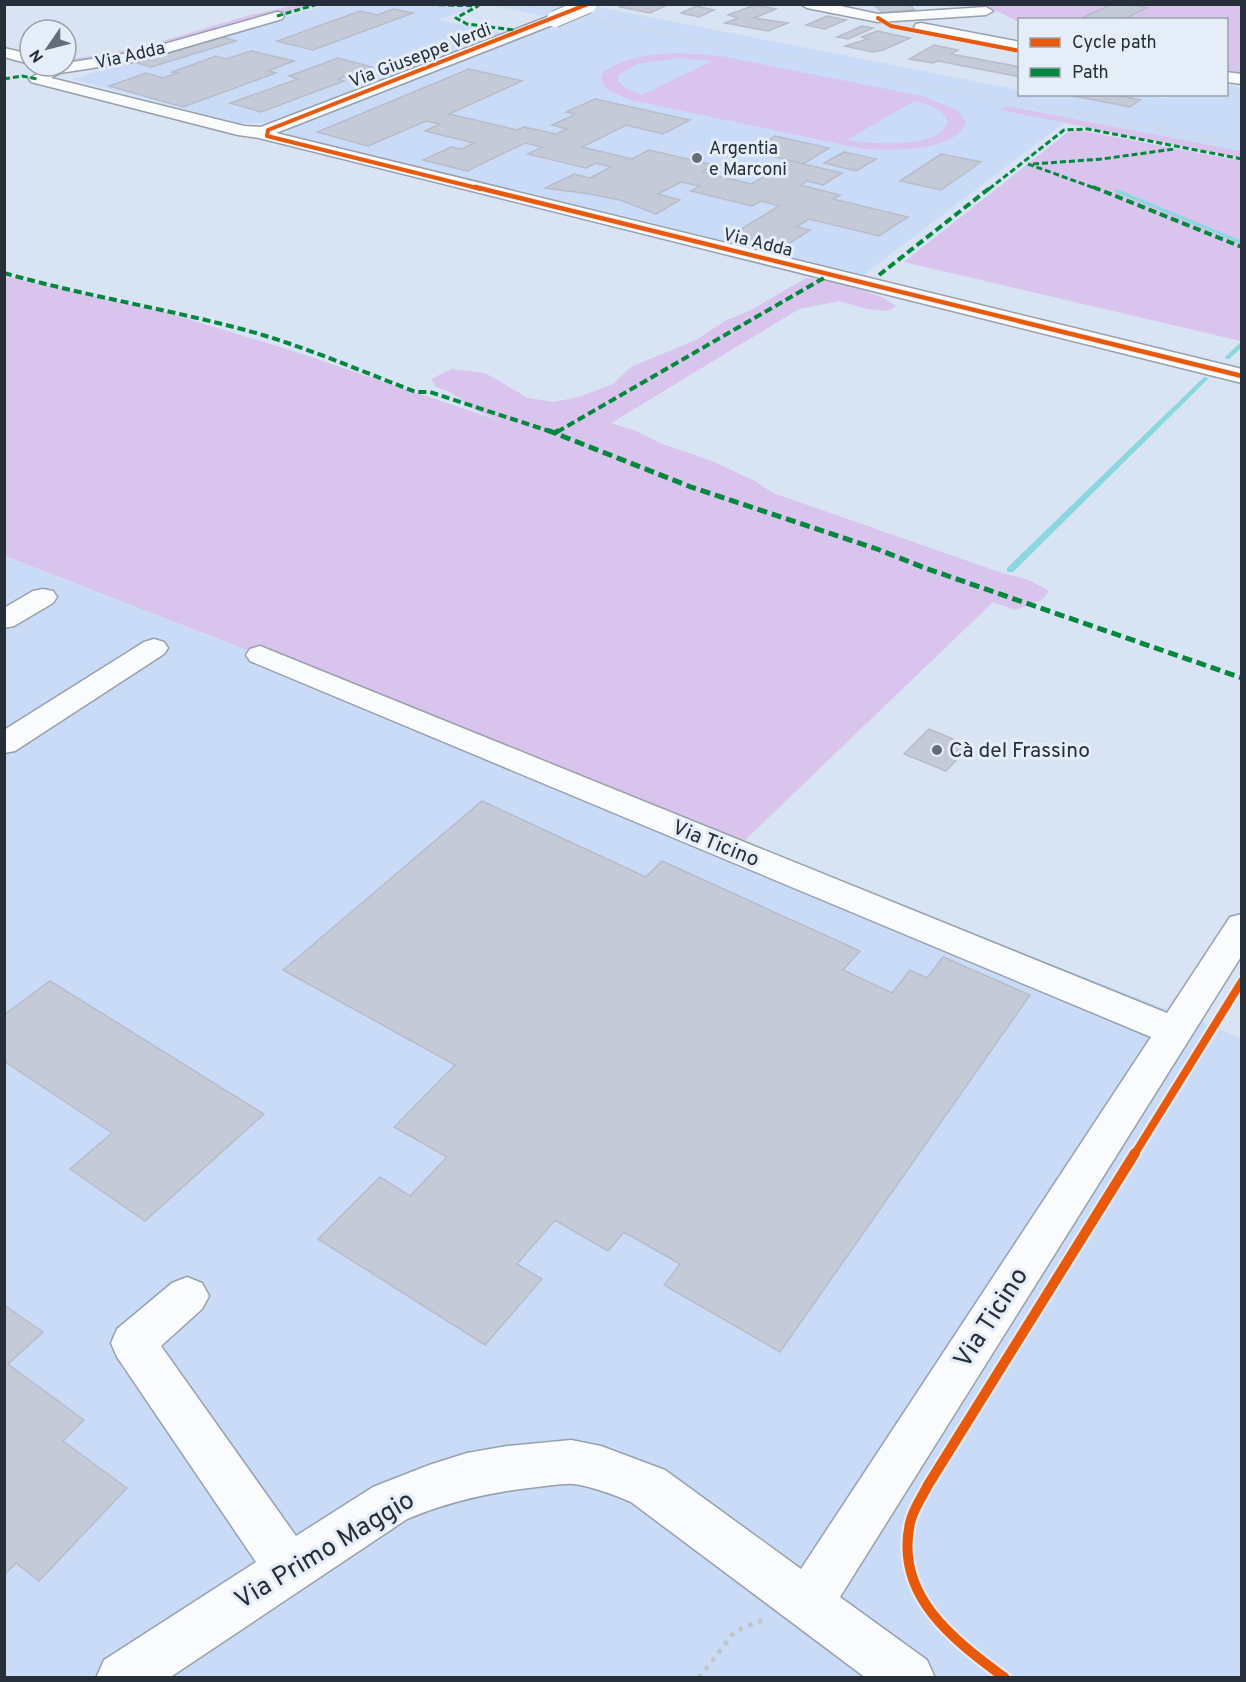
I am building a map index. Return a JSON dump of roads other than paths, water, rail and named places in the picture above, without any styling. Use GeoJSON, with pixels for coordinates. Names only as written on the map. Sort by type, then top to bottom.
{"type":"FeatureCollection","features":[{"type":"Feature","properties":{"kind":"street"},"geometry":{"type":"LineString","coordinates":[[807,4],[1018,47]]}},
{"type":"Feature","properties":{"kind":"street","name":"Via Giuseppe Verdi"},"geometry":{"type":"LineString","coordinates":[[267,134],[274,127],[588,5]]}},
{"type":"Feature","properties":{"kind":"street"},"geometry":{"type":"LineString","coordinates":[[878,18],[986,11]]}},
{"type":"Feature","properties":{"kind":"street","name":"Via Adda"},"geometry":{"type":"LineString","coordinates":[[78,65],[138,56],[277,16]]}},
{"type":"Feature","properties":{"kind":"street","name":"Via Adda"},"geometry":{"type":"LineString","coordinates":[[39,78],[37,79],[884,288],[896,286],[1004,311],[1054,325],[1071,334],[1242,376]]}},
{"type":"Feature","properties":{"kind":"street"},"geometry":{"type":"LineString","coordinates":[[4,620],[22,592]]}},
{"type":"Feature","properties":{"kind":"street"},"geometry":{"type":"LineString","coordinates":[[4,744],[154,648]]}},
{"type":"Feature","properties":{"kind":"street","name":"Via Ticino"},"geometry":{"type":"LineString","coordinates":[[260,655],[1173,1031]]}},
{"type":"Feature","properties":{"kind":"street","name":"Via Ticino"},"geometry":{"type":"LineString","coordinates":[[808,1603],[1242,926]]}},
{"type":"Feature","properties":{"kind":"street"},"geometry":{"type":"LineString","coordinates":[[187,1296],[132,1343],[289,1568]]}},
{"type":"Feature","properties":{"kind":"street","name":"Via Primo Maggio"},"geometry":{"type":"LineString","coordinates":[[122,1677],[390,1503],[467,1475],[507,1468],[571,1462],[601,1468],[648,1486],[909,1677]]}},
{"type":"Feature","properties":{"kind":"waterway"},"geometry":{"type":"LineString","coordinates":[[1117,191],[1242,243]]}},
{"type":"Feature","properties":{"kind":"waterway"},"geometry":{"type":"LineString","coordinates":[[1227,358],[1242,343]]}},
{"type":"Feature","properties":{"kind":"waterway"},"geometry":{"type":"LineString","coordinates":[[1010,570],[1206,378]]}},
{"type":"Feature","properties":{"kind":"railway"},"geometry":{"type":"LineString","coordinates":[[517,4],[967,93],[1242,144]]}},
{"type":"Feature","properties":{"kind":"place","name":"Argentia e Marconi"},"geometry":{"type":"Point","coordinates":[697,158]}},
{"type":"Feature","properties":{"kind":"place","name":"Cà del Frassino"},"geometry":{"type":"Point","coordinates":[937,750]}}]}
